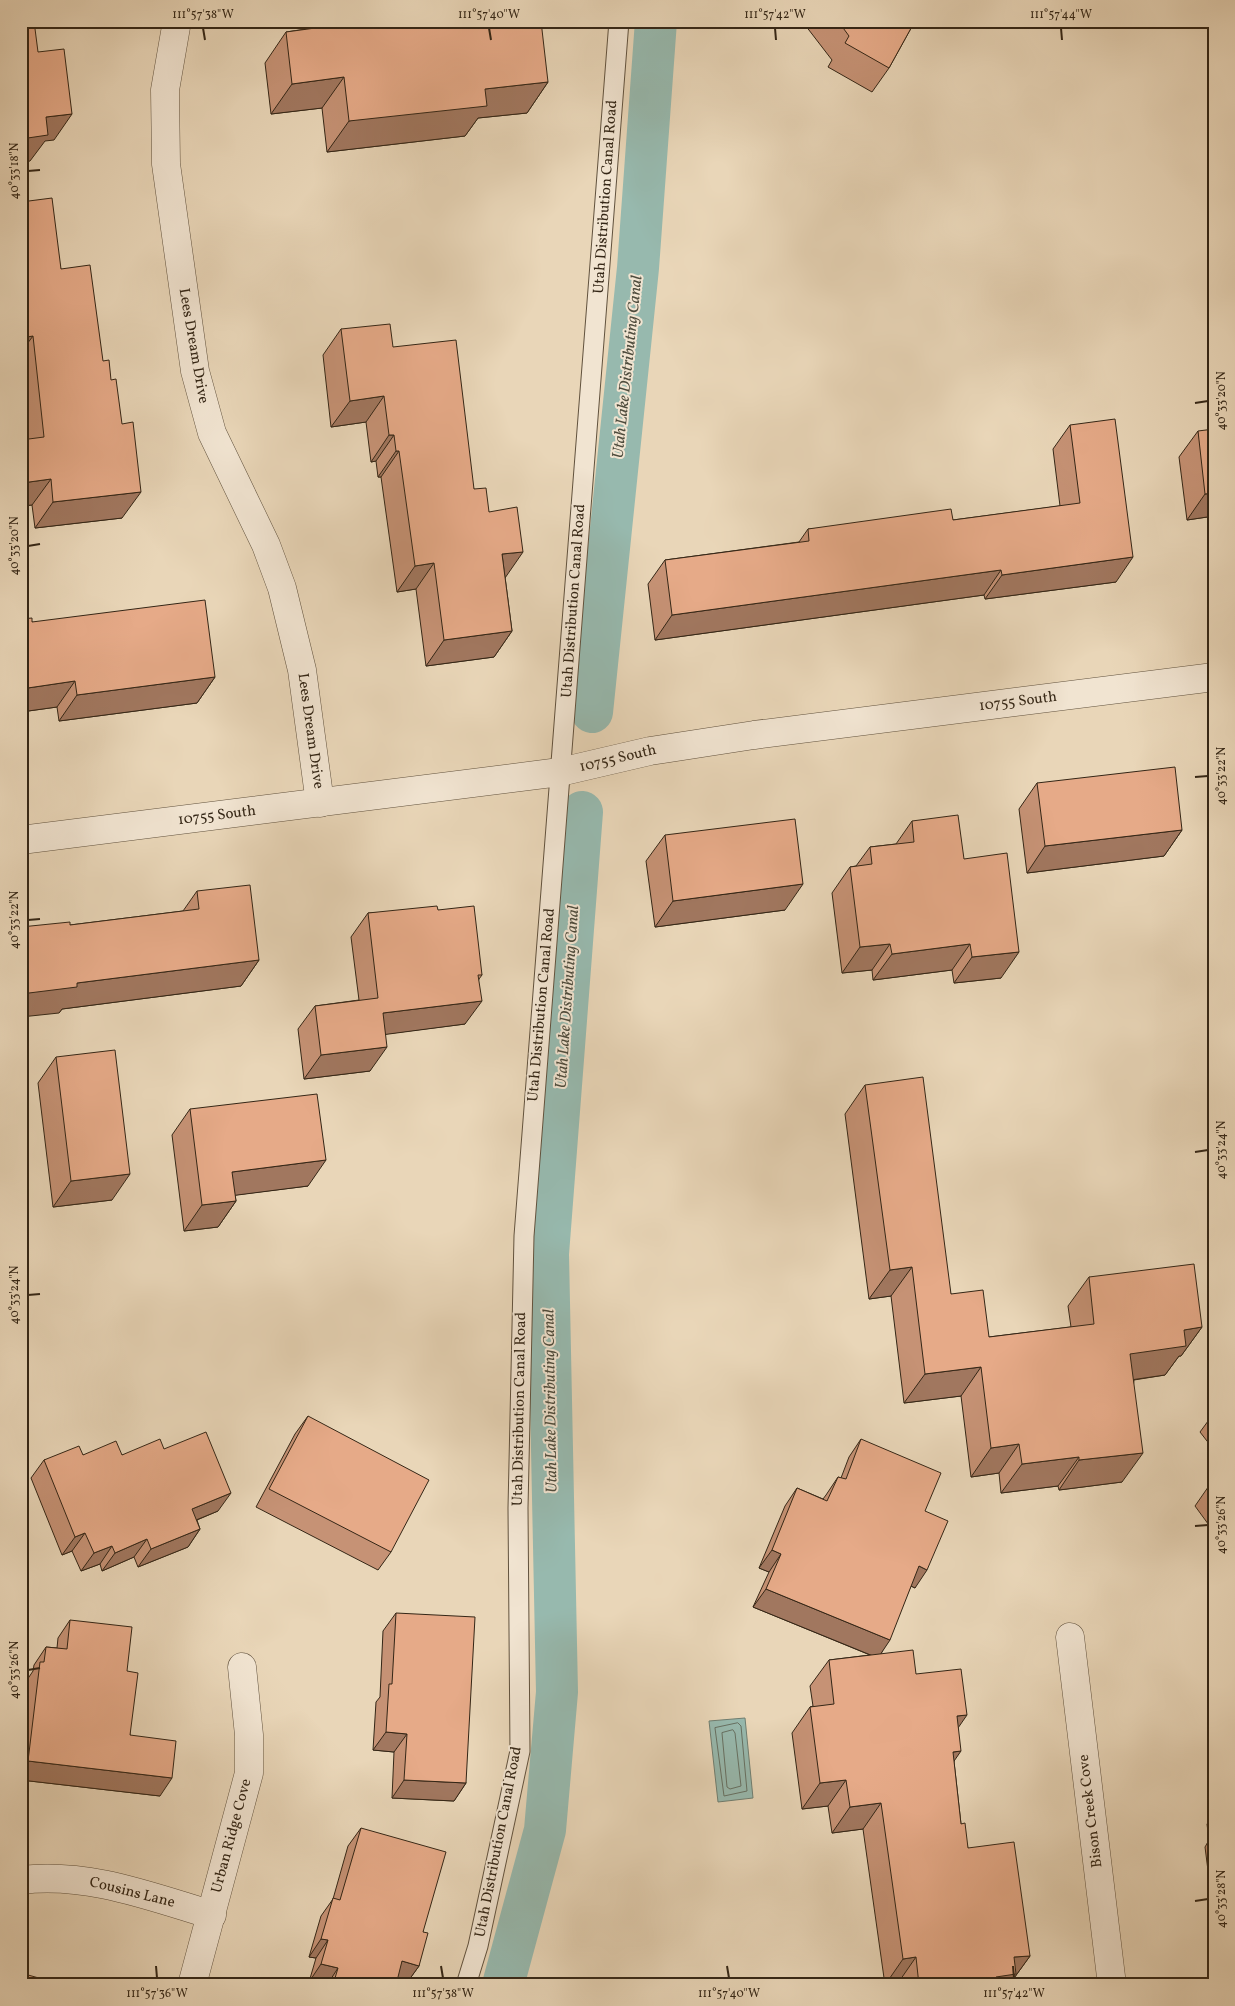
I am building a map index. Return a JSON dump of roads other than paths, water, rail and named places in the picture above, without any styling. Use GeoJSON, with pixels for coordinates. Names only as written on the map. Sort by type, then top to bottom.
{"type":"FeatureCollection","features":[{"type":"Feature","properties":{"kind":"street","name":"Lees Dream Drive"},"geometry":{"type":"LineString","coordinates":[[177,21],[165,90],[166,164],[195,370],[212,433],[266,544],[282,588],[302,670],[320,803]]}},
{"type":"Feature","properties":{"kind":"street","name":"10755 South"},"geometry":{"type":"LineString","coordinates":[[21,840],[560,772],[650,751],[1214,677]]}},
{"type":"Feature","properties":{"kind":"street","name":"Bison Creek Cove"},"geometry":{"type":"LineString","coordinates":[[1070,1637],[1112,1985]]}},
{"type":"Feature","properties":{"kind":"street","name":"Urban Ridge Cove"},"geometry":{"type":"LineString","coordinates":[[192,1985],[249,1773],[249,1735],[242,1667]]}},
{"type":"Feature","properties":{"kind":"street","name":"Cousins Lane"},"geometry":{"type":"LineString","coordinates":[[21,1880],[64,1878],[91,1881],[118,1886],[212,1915]]}},
{"type":"Feature","properties":{"kind":"lane","name":"Utah Distribution Canal Road"},"geometry":{"type":"LineString","coordinates":[[466,1985],[478,1946],[520,1751],[518,1508],[524,1236],[620,21]]}},
{"type":"Feature","properties":{"kind":"water"},"geometry":{"type":"Polygon","coordinates":[[[745,1718],[753,1798],[718,1802],[709,1721],[745,1718]]]}},
{"type":"Feature","properties":{"kind":"waterway","name":"Utah Lake Distributing Canal"},"geometry":{"type":"LineString","coordinates":[[592,712],[638,268],[656,21]]}},
{"type":"Feature","properties":{"kind":"waterway","name":"Utah Lake Distributing Canal"},"geometry":{"type":"LineString","coordinates":[[503,1985],[545,1830],[557,1692],[548,1254],[582,812]]}}]}
